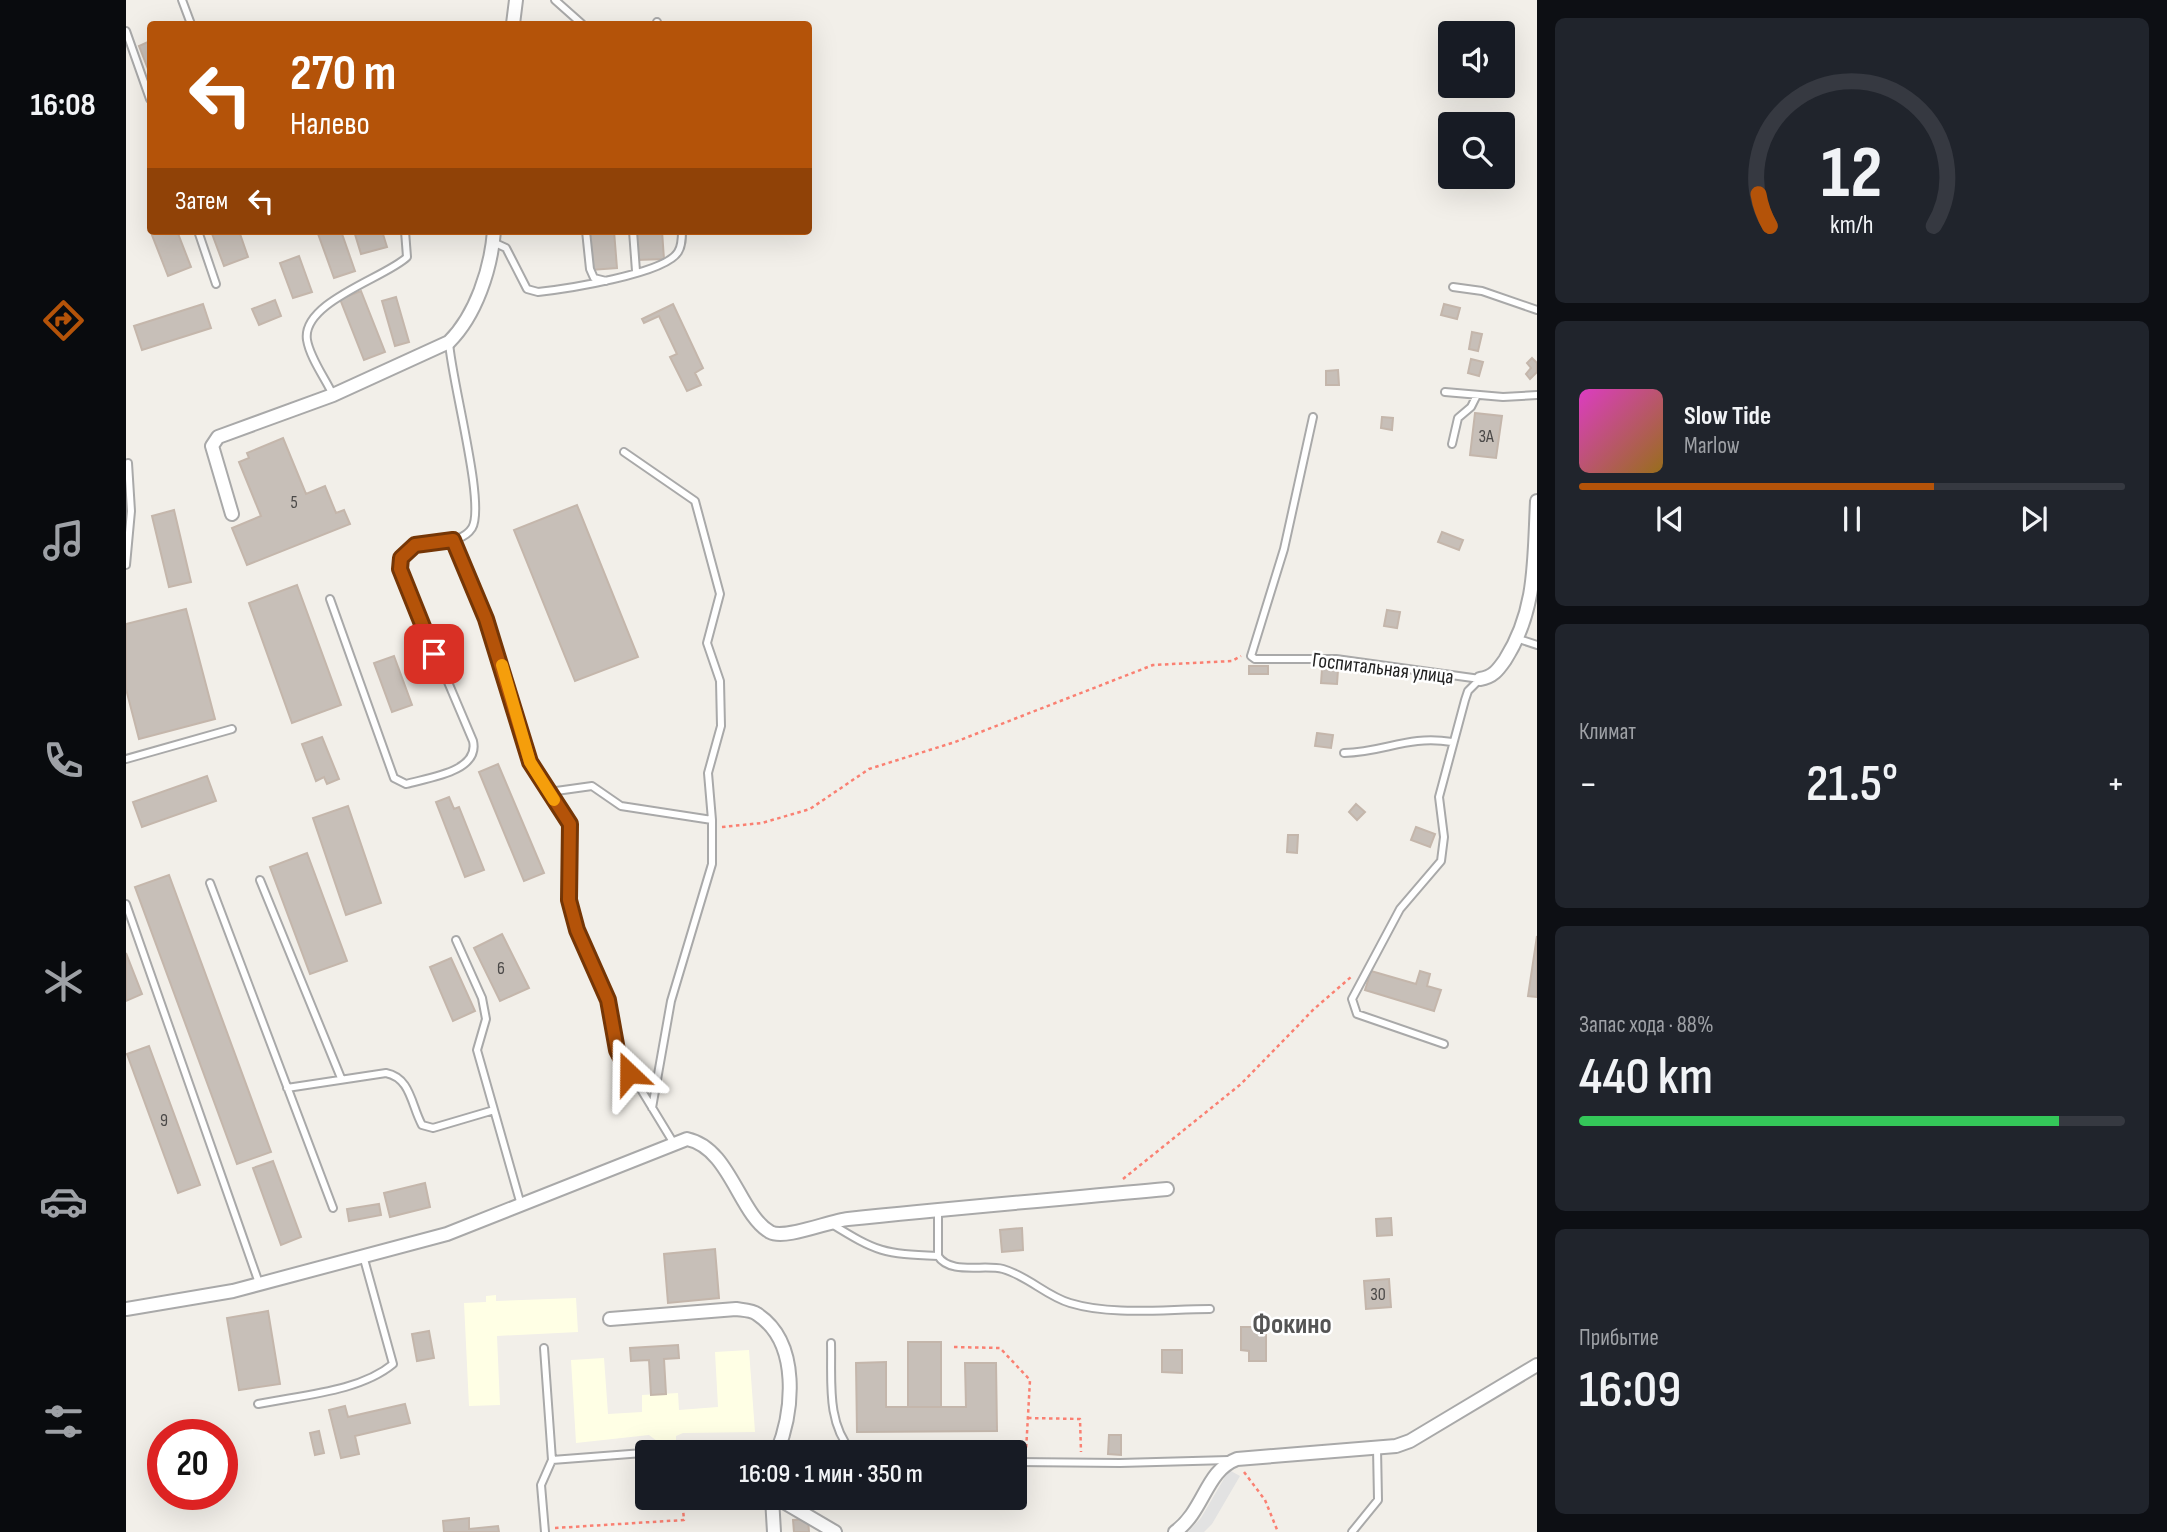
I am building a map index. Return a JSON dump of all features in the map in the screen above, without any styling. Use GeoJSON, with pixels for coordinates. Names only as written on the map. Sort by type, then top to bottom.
{"type":"FeatureCollection","features":[{"type":"Feature","properties":{"kind":"street"},"geometry":{"type":"LineString","coordinates":[[513,21],[516,0]]}},
{"type":"Feature","properties":{"kind":"street"},"geometry":{"type":"LineString","coordinates":[[232,514],[213,458],[212,446],[218,437],[333,395],[449,342],[464,327],[479,291],[493,237]]}},
{"type":"Feature","properties":{"kind":"street","name":"Госпитальная улица"},"geometry":{"type":"LineString","coordinates":[[1480,680],[1496,673],[1519,639],[1530,612],[1537,501]]}},
{"type":"Feature","properties":{"kind":"street"},"geometry":{"type":"LineString","coordinates":[[126,1309],[233,1292],[259,1283],[364,1259],[447,1234],[522,1206],[673,1142],[687,1139],[699,1141],[710,1150],[769,1232],[780,1235],[829,1222],[1167,1189]]}},
{"type":"Feature","properties":{"kind":"street"},"geometry":{"type":"LineString","coordinates":[[610,1319],[736,1309],[756,1313],[777,1337],[789,1375],[789,1407],[780,1440]]}},
{"type":"Feature","properties":{"kind":"street"},"geometry":{"type":"LineString","coordinates":[[1175,1532],[1191,1519],[1222,1465],[1237,1459],[1377,1448],[1410,1441],[1537,1365]]}},
{"type":"Feature","properties":{"kind":"street"},"geometry":{"type":"LineString","coordinates":[[774,1510],[774,1532]]}},
{"type":"Feature","properties":{"kind":"street"},"geometry":{"type":"LineString","coordinates":[[796,1510],[835,1532]]}},
{"type":"Feature","properties":{"kind":"lane"},"geometry":{"type":"LineString","coordinates":[[181,0],[190,21]]}},
{"type":"Feature","properties":{"kind":"lane"},"geometry":{"type":"LineString","coordinates":[[555,0],[578,21]]}},
{"type":"Feature","properties":{"kind":"lane"},"geometry":{"type":"LineString","coordinates":[[567,13],[568,21]]}},
{"type":"Feature","properties":{"kind":"lane"},"geometry":{"type":"LineString","coordinates":[[126,31],[147,90]]}},
{"type":"Feature","properties":{"kind":"lane"},"geometry":{"type":"LineString","coordinates":[[199,235],[216,284]]}},
{"type":"Feature","properties":{"kind":"lane"},"geometry":{"type":"LineString","coordinates":[[333,395],[307,342],[308,329],[315,318],[349,289],[398,265],[407,257],[405,235]]}},
{"type":"Feature","properties":{"kind":"lane"},"geometry":{"type":"LineString","coordinates":[[586,235],[590,269],[594,278],[608,282]]}},
{"type":"Feature","properties":{"kind":"lane"},"geometry":{"type":"LineString","coordinates":[[633,235],[636,271]]}},
{"type":"Feature","properties":{"kind":"lane"},"geometry":{"type":"LineString","coordinates":[[493,237],[506,248],[527,289],[538,292],[608,282],[671,260],[681,245],[682,235]]}},
{"type":"Feature","properties":{"kind":"lane"},"geometry":{"type":"LineString","coordinates":[[1453,287],[1482,291],[1537,310]]}},
{"type":"Feature","properties":{"kind":"lane"},"geometry":{"type":"LineString","coordinates":[[330,599],[394,778],[406,784],[455,769],[471,759],[475,750],[473,741],[400,569],[401,558],[415,545],[453,540],[473,527],[476,509],[474,477],[460,417],[449,342]]}},
{"type":"Feature","properties":{"kind":"lane"},"geometry":{"type":"LineString","coordinates":[[1445,392],[1537,395]]}},
{"type":"Feature","properties":{"kind":"lane"},"geometry":{"type":"LineString","coordinates":[[1452,444],[1458,418],[1471,407],[1477,395]]}},
{"type":"Feature","properties":{"kind":"lane"},"geometry":{"type":"LineString","coordinates":[[1250,652],[1284,549],[1313,417]]}},
{"type":"Feature","properties":{"kind":"lane"},"geometry":{"type":"LineString","coordinates":[[624,453],[695,501],[720,594],[707,643],[720,681],[722,726],[708,773],[712,864],[671,1001],[652,1108]]}},
{"type":"Feature","properties":{"kind":"lane"},"geometry":{"type":"LineString","coordinates":[[126,565],[131,511],[128,463]]}},
{"type":"Feature","properties":{"kind":"lane"},"geometry":{"type":"LineString","coordinates":[[453,540],[486,619],[530,762],[570,824],[569,900],[577,930],[608,1000],[617,1050],[673,1142]]}},
{"type":"Feature","properties":{"kind":"lane"},"geometry":{"type":"LineString","coordinates":[[1519,639],[1537,645]]}},
{"type":"Feature","properties":{"kind":"lane","name":"Госпитальная улица"},"geometry":{"type":"LineString","coordinates":[[1250,652],[1255,659],[1336,659],[1480,680]]}},
{"type":"Feature","properties":{"kind":"lane"},"geometry":{"type":"LineString","coordinates":[[1444,1044],[1357,1014],[1352,999],[1400,909],[1441,861],[1444,837],[1439,797],[1468,691],[1480,680]]}},
{"type":"Feature","properties":{"kind":"lane"},"geometry":{"type":"LineString","coordinates":[[126,759],[232,729]]}},
{"type":"Feature","properties":{"kind":"lane"},"geometry":{"type":"LineString","coordinates":[[1344,753],[1373,751],[1415,739],[1452,742]]}},
{"type":"Feature","properties":{"kind":"lane"},"geometry":{"type":"LineString","coordinates":[[549,792],[592,786],[621,806],[712,820]]}},
{"type":"Feature","properties":{"kind":"lane"},"geometry":{"type":"LineString","coordinates":[[260,880],[341,1078]]}},
{"type":"Feature","properties":{"kind":"lane"},"geometry":{"type":"LineString","coordinates":[[210,883],[333,1209]]}},
{"type":"Feature","properties":{"kind":"lane"},"geometry":{"type":"LineString","coordinates":[[126,904],[259,1283]]}},
{"type":"Feature","properties":{"kind":"lane"},"geometry":{"type":"LineString","coordinates":[[457,940],[482,998],[486,1019],[477,1050],[522,1206]]}},
{"type":"Feature","properties":{"kind":"lane"},"geometry":{"type":"LineString","coordinates":[[287,1088],[386,1073],[397,1075],[406,1086],[422,1125],[433,1128],[494,1110]]}},
{"type":"Feature","properties":{"kind":"lane"},"geometry":{"type":"LineString","coordinates":[[938,1211],[938,1256],[941,1261],[952,1266],[1001,1269],[1068,1303],[1093,1308],[1210,1309]]}},
{"type":"Feature","properties":{"kind":"lane"},"geometry":{"type":"LineString","coordinates":[[829,1222],[870,1247],[890,1254],[938,1256]]}},
{"type":"Feature","properties":{"kind":"lane"},"geometry":{"type":"LineString","coordinates":[[258,1404],[341,1386],[381,1374],[393,1364],[364,1259]]}},
{"type":"Feature","properties":{"kind":"lane"},"geometry":{"type":"LineString","coordinates":[[831,1343],[834,1422],[842,1440]]}},
{"type":"Feature","properties":{"kind":"lane"},"geometry":{"type":"LineString","coordinates":[[544,1348],[552,1460],[541,1485],[545,1530]]}},
{"type":"Feature","properties":{"kind":"lane"},"geometry":{"type":"LineString","coordinates":[[1352,1532],[1378,1500],[1377,1448]]}},
{"type":"Feature","properties":{"kind":"lane"},"geometry":{"type":"LineString","coordinates":[[552,1460],[635,1454]]}},
{"type":"Feature","properties":{"kind":"lane"},"geometry":{"type":"LineString","coordinates":[[1027,1462],[1237,1459]]}},
{"type":"Feature","properties":{"kind":"path"},"geometry":{"type":"LineString","coordinates":[[712,820],[724,828],[762,823],[810,809],[869,769],[955,742],[1153,666],[1232,661],[1250,652]]}},
{"type":"Feature","properties":{"kind":"path"},"geometry":{"type":"LineString","coordinates":[[1105,1195],[1241,1084],[1314,1009],[1353,976]]}},
{"type":"Feature","properties":{"kind":"path"},"geometry":{"type":"LineString","coordinates":[[954,1347],[1000,1348],[1030,1380],[1027,1440]]}},
{"type":"Feature","properties":{"kind":"path"},"geometry":{"type":"LineString","coordinates":[[1028,1418],[1080,1419],[1081,1462]]}},
{"type":"Feature","properties":{"kind":"path"},"geometry":{"type":"LineString","coordinates":[[1237,1459],[1265,1500],[1278,1532]]}},
{"type":"Feature","properties":{"kind":"path"},"geometry":{"type":"LineString","coordinates":[[545,1530],[684,1521],[683,1510]]}},
{"type":"Feature","properties":{"kind":"shaded area"},"geometry":{"type":"Polygon","coordinates":[[[496,1295],[496,1301],[576,1298],[578,1332],[497,1336],[500,1405],[469,1406],[464,1303],[486,1302],[486,1296],[496,1295]]]}},
{"type":"Feature","properties":{"kind":"shaded area"},"geometry":{"type":"Polygon","coordinates":[[[749,1350],[755,1432],[683,1433],[676,1436],[676,1440],[656,1440],[649,1435],[576,1443],[571,1360],[604,1358],[608,1414],[642,1412],[642,1395],[678,1393],[679,1410],[718,1407],[715,1352],[749,1350]]]}},
{"type":"Feature","properties":{"kind":"shaded area"},"geometry":{"type":"Polygon","coordinates":[[[1229,1470],[1240,1476],[1212,1524],[1204,1532],[1188,1532],[1201,1518],[1229,1470]]]}},
{"type":"Feature","properties":{"kind":"building"},"geometry":{"type":"Polygon","coordinates":[[[147,42],[147,66],[139,46],[147,42]]]}},
{"type":"Feature","properties":{"kind":"building"},"geometry":{"type":"Polygon","coordinates":[[[152,235],[179,235],[191,267],[168,276],[152,235]]]}},
{"type":"Feature","properties":{"kind":"building"},"geometry":{"type":"Polygon","coordinates":[[[212,235],[240,235],[248,257],[224,266],[212,235]]]}},
{"type":"Feature","properties":{"kind":"building"},"geometry":{"type":"Polygon","coordinates":[[[318,235],[342,235],[355,271],[334,278],[318,235]]]}},
{"type":"Feature","properties":{"kind":"building"},"geometry":{"type":"Polygon","coordinates":[[[355,235],[383,235],[387,247],[361,254],[355,235]]]}},
{"type":"Feature","properties":{"kind":"building"},"geometry":{"type":"Polygon","coordinates":[[[588,235],[614,235],[617,268],[591,270],[588,235]]]}},
{"type":"Feature","properties":{"kind":"building"},"geometry":{"type":"Polygon","coordinates":[[[636,235],[662,235],[664,259],[637,260],[636,235]]]}},
{"type":"Feature","properties":{"kind":"building"},"geometry":{"type":"Polygon","coordinates":[[[299,256],[312,292],[293,298],[280,263],[299,256]]]}},
{"type":"Feature","properties":{"kind":"building"},"geometry":{"type":"Polygon","coordinates":[[[361,291],[385,352],[364,360],[340,299],[361,291]]]}},
{"type":"Feature","properties":{"kind":"building"},"geometry":{"type":"Polygon","coordinates":[[[396,297],[409,342],[395,346],[382,301],[396,297]]]}},
{"type":"Feature","properties":{"kind":"building"},"geometry":{"type":"Polygon","coordinates":[[[275,300],[281,316],[259,325],[252,309],[275,300]]]}},
{"type":"Feature","properties":{"kind":"building"},"geometry":{"type":"Polygon","coordinates":[[[203,304],[211,328],[142,350],[134,326],[203,304]]]}},
{"type":"Feature","properties":{"kind":"building"},"geometry":{"type":"Polygon","coordinates":[[[673,304],[703,368],[695,373],[701,385],[687,391],[670,357],[677,354],[659,316],[644,323],[642,319],[673,304]]]}},
{"type":"Feature","properties":{"kind":"building"},"geometry":{"type":"Polygon","coordinates":[[[1444,304],[1460,308],[1457,319],[1441,315],[1444,304]]]}},
{"type":"Feature","properties":{"kind":"building"},"geometry":{"type":"Polygon","coordinates":[[[1472,332],[1482,334],[1478,351],[1469,349],[1472,332]]]}},
{"type":"Feature","properties":{"kind":"building"},"geometry":{"type":"Polygon","coordinates":[[[1532,358],[1537,363],[1537,372],[1530,379],[1526,374],[1531,368],[1527,363],[1532,358]]]}},
{"type":"Feature","properties":{"kind":"building"},"geometry":{"type":"Polygon","coordinates":[[[1471,359],[1483,362],[1479,376],[1468,373],[1471,359]]]}},
{"type":"Feature","properties":{"kind":"building"},"geometry":{"type":"Polygon","coordinates":[[[1338,370],[1339,385],[1326,385],[1326,371],[1338,370]]]}},
{"type":"Feature","properties":{"kind":"building"},"geometry":{"type":"Polygon","coordinates":[[[1475,413],[1502,416],[1496,458],[1470,455],[1475,413]]]}},
{"type":"Feature","properties":{"kind":"building"},"geometry":{"type":"Polygon","coordinates":[[[1382,417],[1393,418],[1392,430],[1381,428],[1382,417]]]}},
{"type":"Feature","properties":{"kind":"building"},"geometry":{"type":"Polygon","coordinates":[[[283,438],[306,494],[325,486],[336,513],[344,510],[350,524],[247,565],[232,528],[261,516],[239,462],[249,458],[247,453],[283,438]]]}},
{"type":"Feature","properties":{"kind":"building"},"geometry":{"type":"Polygon","coordinates":[[[577,505],[638,657],[575,681],[514,530],[577,505]]]}},
{"type":"Feature","properties":{"kind":"building"},"geometry":{"type":"Polygon","coordinates":[[[174,510],[191,582],[169,587],[152,516],[174,510]]]}},
{"type":"Feature","properties":{"kind":"building"},"geometry":{"type":"Polygon","coordinates":[[[1442,532],[1463,540],[1459,550],[1438,542],[1442,532]]]}},
{"type":"Feature","properties":{"kind":"building"},"geometry":{"type":"Polygon","coordinates":[[[297,585],[341,705],[292,723],[249,603],[297,585]]]}},
{"type":"Feature","properties":{"kind":"building"},"geometry":{"type":"Polygon","coordinates":[[[186,609],[215,719],[139,739],[126,689],[126,624],[186,609]]]}},
{"type":"Feature","properties":{"kind":"building"},"geometry":{"type":"Polygon","coordinates":[[[1387,610],[1400,612],[1397,628],[1384,626],[1387,610]]]}},
{"type":"Feature","properties":{"kind":"building"},"geometry":{"type":"Polygon","coordinates":[[[394,656],[412,705],[392,712],[374,663],[394,656]]]}},
{"type":"Feature","properties":{"kind":"building"},"geometry":{"type":"Polygon","coordinates":[[[1249,666],[1268,666],[1268,674],[1249,674],[1249,666]]]}},
{"type":"Feature","properties":{"kind":"building"},"geometry":{"type":"Polygon","coordinates":[[[1322,669],[1338,670],[1337,684],[1321,683],[1322,669]]]}},
{"type":"Feature","properties":{"kind":"building"},"geometry":{"type":"Polygon","coordinates":[[[1317,733],[1333,735],[1331,748],[1315,746],[1317,733]]]}},
{"type":"Feature","properties":{"kind":"building"},"geometry":{"type":"Polygon","coordinates":[[[322,737],[339,779],[327,784],[324,777],[316,781],[302,744],[322,737]]]}},
{"type":"Feature","properties":{"kind":"building"},"geometry":{"type":"Polygon","coordinates":[[[498,764],[544,873],[524,881],[479,772],[498,764]]]}},
{"type":"Feature","properties":{"kind":"building"},"geometry":{"type":"Polygon","coordinates":[[[207,776],[216,801],[142,827],[133,802],[207,776]]]}},
{"type":"Feature","properties":{"kind":"building"},"geometry":{"type":"Polygon","coordinates":[[[449,797],[454,809],[459,807],[484,870],[465,877],[436,802],[449,797]]]}},
{"type":"Feature","properties":{"kind":"building"},"geometry":{"type":"Polygon","coordinates":[[[1356,804],[1365,812],[1357,820],[1349,812],[1356,804]]]}},
{"type":"Feature","properties":{"kind":"building"},"geometry":{"type":"Polygon","coordinates":[[[348,806],[381,903],[346,915],[313,818],[348,806]]]}},
{"type":"Feature","properties":{"kind":"building"},"geometry":{"type":"Polygon","coordinates":[[[1416,827],[1435,834],[1430,847],[1411,840],[1416,827]]]}},
{"type":"Feature","properties":{"kind":"building"},"geometry":{"type":"Polygon","coordinates":[[[1288,835],[1298,835],[1297,853],[1287,852],[1288,835]]]}},
{"type":"Feature","properties":{"kind":"building"},"geometry":{"type":"Polygon","coordinates":[[[307,853],[347,961],[310,974],[270,867],[307,853]]]}},
{"type":"Feature","properties":{"kind":"building"},"geometry":{"type":"Polygon","coordinates":[[[169,875],[271,1152],[237,1164],[135,887],[169,875]]]}},
{"type":"Feature","properties":{"kind":"building"},"geometry":{"type":"Polygon","coordinates":[[[502,934],[529,988],[500,1001],[474,948],[502,934]]]}},
{"type":"Feature","properties":{"kind":"building"},"geometry":{"type":"Polygon","coordinates":[[[1537,936],[1537,997],[1528,996],[1537,936]]]}},
{"type":"Feature","properties":{"kind":"building"},"geometry":{"type":"Polygon","coordinates":[[[126,953],[142,994],[126,1001],[126,953]]]}},
{"type":"Feature","properties":{"kind":"building"},"geometry":{"type":"Polygon","coordinates":[[[451,958],[475,1011],[453,1021],[430,967],[451,958]]]}},
{"type":"Feature","properties":{"kind":"building"},"geometry":{"type":"Polygon","coordinates":[[[1371,971],[1416,984],[1420,971],[1430,974],[1427,986],[1441,990],[1434,1011],[1365,990],[1371,971]]]}},
{"type":"Feature","properties":{"kind":"building"},"geometry":{"type":"Polygon","coordinates":[[[149,1046],[200,1185],[178,1193],[127,1054],[149,1046]]]}},
{"type":"Feature","properties":{"kind":"building"},"geometry":{"type":"Polygon","coordinates":[[[273,1161],[301,1237],[281,1245],[253,1168],[273,1161]]]}},
{"type":"Feature","properties":{"kind":"building"},"geometry":{"type":"Polygon","coordinates":[[[425,1183],[430,1207],[390,1217],[384,1193],[425,1183]]]}},
{"type":"Feature","properties":{"kind":"building"},"geometry":{"type":"Polygon","coordinates":[[[379,1204],[381,1215],[349,1221],[347,1209],[379,1204]]]}},
{"type":"Feature","properties":{"kind":"building"},"geometry":{"type":"Polygon","coordinates":[[[1391,1218],[1392,1235],[1377,1236],[1376,1219],[1391,1218]]]}},
{"type":"Feature","properties":{"kind":"building"},"geometry":{"type":"Polygon","coordinates":[[[1022,1228],[1023,1250],[1002,1252],[1000,1230],[1022,1228]]]}},
{"type":"Feature","properties":{"kind":"building"},"geometry":{"type":"Polygon","coordinates":[[[715,1249],[719,1298],[668,1303],[664,1254],[715,1249]]]}},
{"type":"Feature","properties":{"kind":"building"},"geometry":{"type":"Polygon","coordinates":[[[1389,1279],[1391,1307],[1366,1309],[1364,1281],[1389,1279]]]}},
{"type":"Feature","properties":{"kind":"building"},"geometry":{"type":"Polygon","coordinates":[[[268,1311],[280,1384],[239,1390],[227,1318],[268,1311]]]}},
{"type":"Feature","properties":{"kind":"building"},"geometry":{"type":"Polygon","coordinates":[[[1241,1327],[1266,1327],[1266,1361],[1249,1361],[1249,1351],[1241,1350],[1241,1327]]]}},
{"type":"Feature","properties":{"kind":"building"},"geometry":{"type":"Polygon","coordinates":[[[429,1331],[434,1358],[417,1361],[412,1334],[429,1331]]]}},
{"type":"Feature","properties":{"kind":"building"},"geometry":{"type":"Polygon","coordinates":[[[908,1342],[941,1342],[941,1407],[908,1407],[908,1342]]]}},
{"type":"Feature","properties":{"kind":"building"},"geometry":{"type":"Polygon","coordinates":[[[678,1345],[679,1358],[664,1359],[666,1394],[651,1395],[649,1360],[631,1361],[630,1348],[678,1345]]]}},
{"type":"Feature","properties":{"kind":"building"},"geometry":{"type":"Polygon","coordinates":[[[1162,1350],[1182,1350],[1182,1373],[1162,1372],[1162,1350]]]}},
{"type":"Feature","properties":{"kind":"building"},"geometry":{"type":"Polygon","coordinates":[[[886,1362],[886,1407],[966,1407],[965,1363],[996,1363],[997,1431],[857,1432],[856,1363],[886,1362]]]}},
{"type":"Feature","properties":{"kind":"building"},"geometry":{"type":"Polygon","coordinates":[[[405,1404],[410,1423],[355,1436],[359,1454],[341,1458],[329,1410],[345,1406],[348,1417],[405,1404]]]}},
{"type":"Feature","properties":{"kind":"building"},"geometry":{"type":"Polygon","coordinates":[[[319,1431],[324,1453],[315,1455],[310,1433],[319,1431]]]}},
{"type":"Feature","properties":{"kind":"building"},"geometry":{"type":"Polygon","coordinates":[[[1109,1435],[1121,1435],[1121,1455],[1108,1454],[1109,1435]]]}},
{"type":"Feature","properties":{"kind":"building"},"geometry":{"type":"Polygon","coordinates":[[[469,1518],[469,1529],[498,1526],[499,1532],[444,1532],[443,1521],[469,1518]]]}},
{"type":"Feature","properties":{"kind":"building"},"geometry":{"type":"Polygon","coordinates":[[[808,1519],[809,1532],[794,1532],[793,1520],[808,1519]]]}},
{"type":"Feature","properties":{"kind":"slow traffic"},"geometry":{"type":"LineString","coordinates":[[502,665],[530,762],[554,800]]}},
{"type":"Feature","properties":{"kind":"district","name":"Фокино"},"geometry":{"type":"Point","coordinates":[1292,1323]}},
{"type":"Feature","properties":{"kind":"route"},"geometry":{"type":"LineString","coordinates":[[434,654],[400,569],[401,558],[415,545],[453,540],[486,619],[530,762],[570,824],[569,900],[577,930],[608,1000],[617,1050],[629,1073]]}}]}
